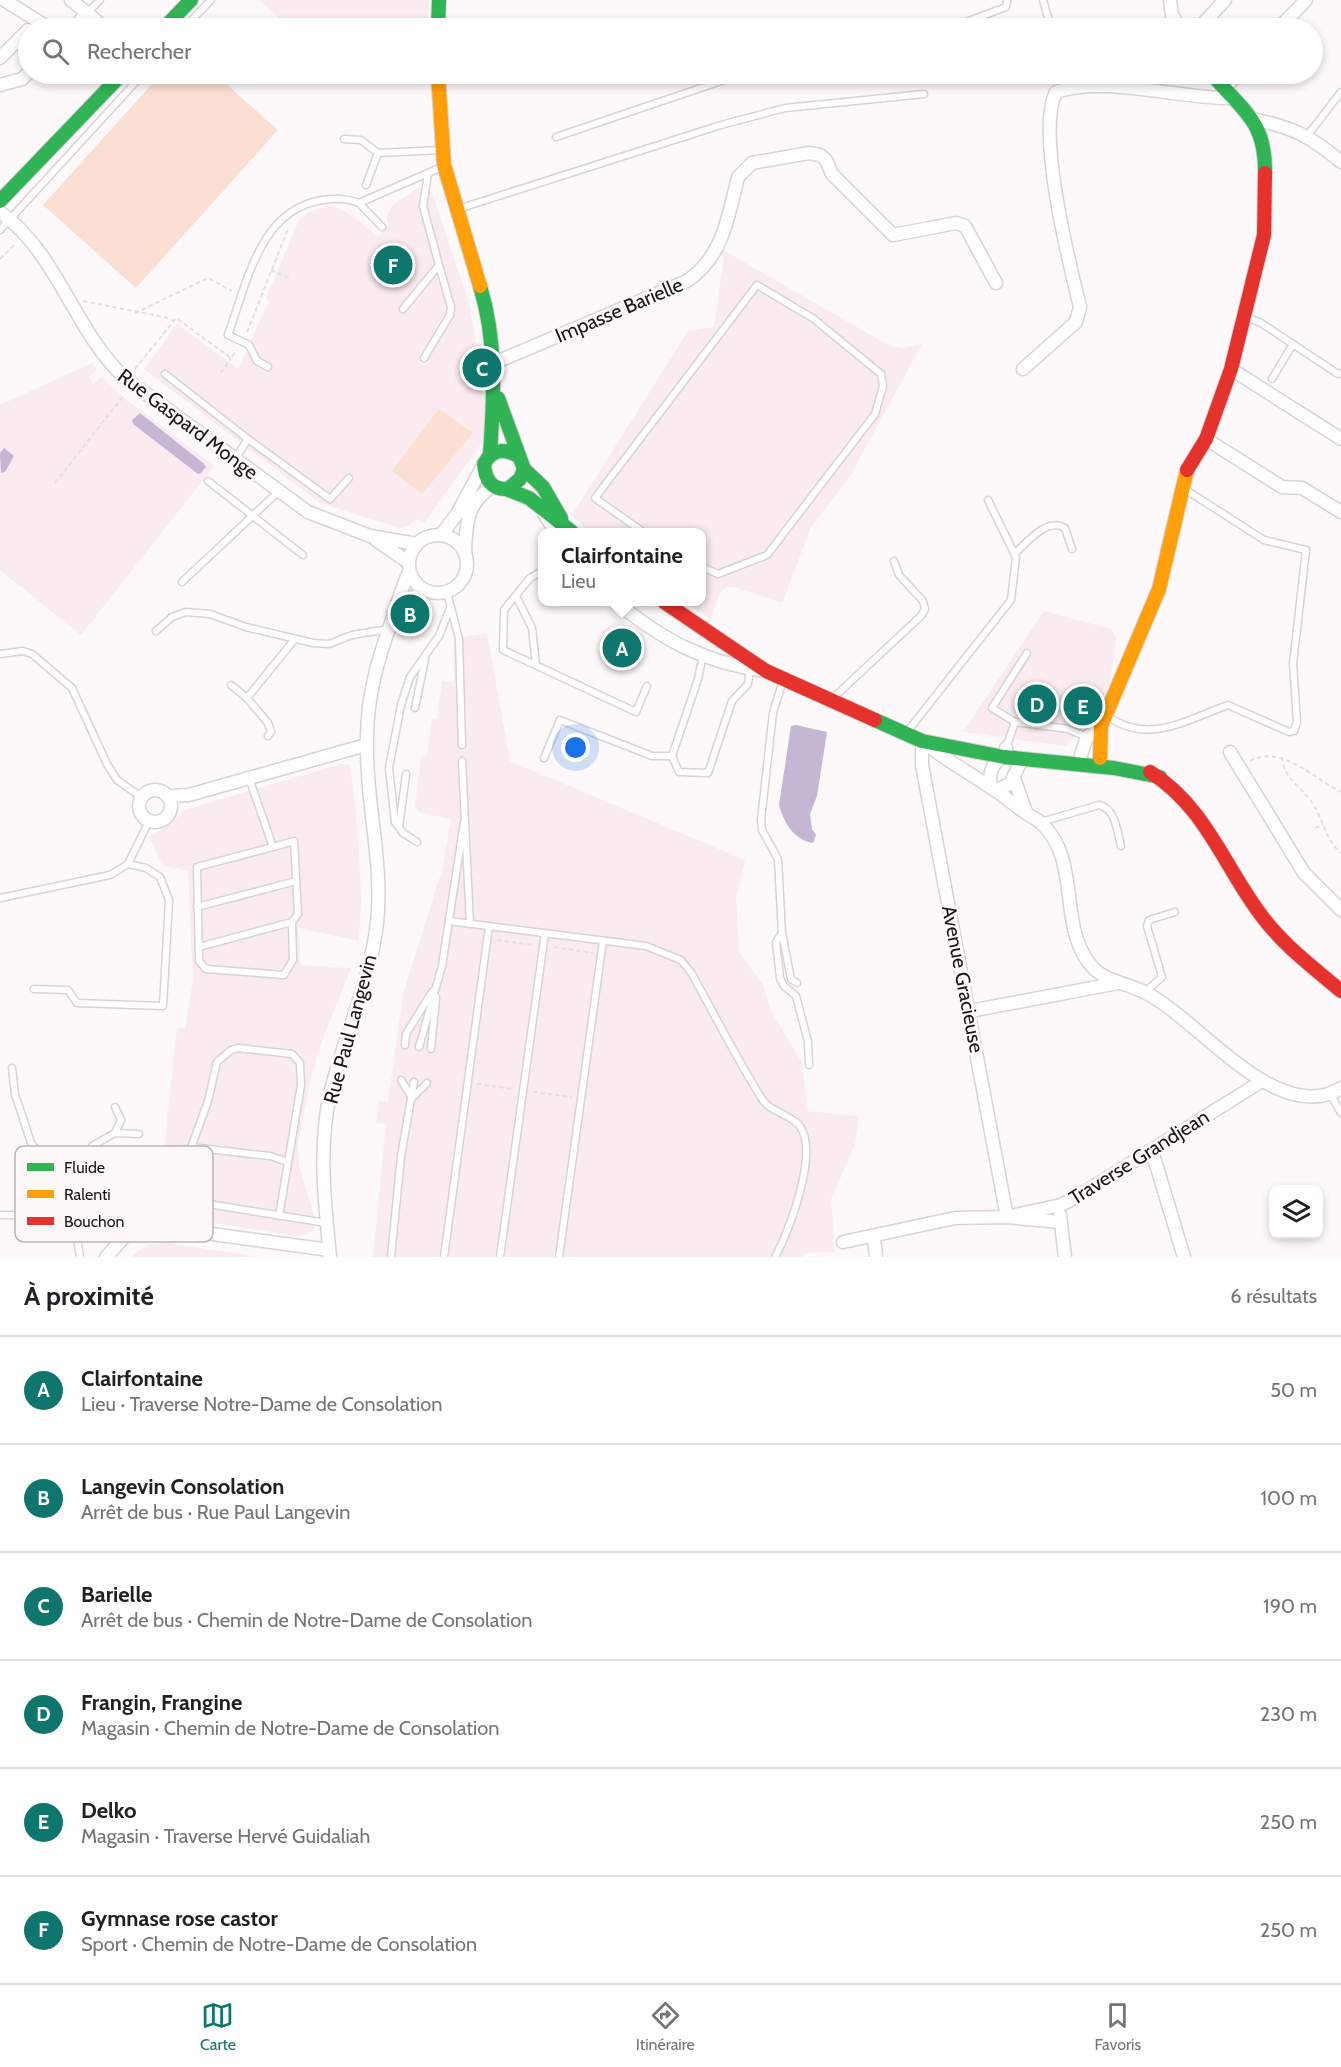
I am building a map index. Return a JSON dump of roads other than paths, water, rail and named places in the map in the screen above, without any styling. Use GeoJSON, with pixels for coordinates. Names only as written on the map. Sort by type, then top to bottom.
{"type":"FeatureCollection","features":[{"type":"Feature","properties":{"kind":"street"},"geometry":{"type":"LineString","coordinates":[[4,0],[23,18]]}},
{"type":"Feature","properties":{"kind":"street"},"geometry":{"type":"LineString","coordinates":[[71,0],[93,18]]}},
{"type":"Feature","properties":{"kind":"street"},"geometry":{"type":"LineString","coordinates":[[174,18],[191,0]]}},
{"type":"Feature","properties":{"kind":"street"},"geometry":{"type":"LineString","coordinates":[[438,18],[439,0]]}},
{"type":"Feature","properties":{"kind":"street"},"geometry":{"type":"LineString","coordinates":[[1170,0],[1174,18]]}},
{"type":"Feature","properties":{"kind":"street"},"geometry":{"type":"LineString","coordinates":[[1208,18],[1225,0]]}},
{"type":"Feature","properties":{"kind":"street"},"geometry":{"type":"LineString","coordinates":[[1289,18],[1306,0]]}},
{"type":"Feature","properties":{"kind":"street"},"geometry":{"type":"LineString","coordinates":[[83,18],[87,13]]}},
{"type":"Feature","properties":{"kind":"street"},"geometry":{"type":"LineString","coordinates":[[0,58],[18,41]]}},
{"type":"Feature","properties":{"kind":"street"},"geometry":{"type":"LineString","coordinates":[[0,85],[18,80]]}},
{"type":"Feature","properties":{"kind":"street"},"geometry":{"type":"LineString","coordinates":[[1,197],[35,167],[113,84]]}},
{"type":"Feature","properties":{"kind":"street"},"geometry":{"type":"LineString","coordinates":[[439,84],[444,165],[487,305],[494,363],[495,388],[486,480],[499,488],[529,498],[562,528]]}},
{"type":"Feature","properties":{"kind":"street"},"geometry":{"type":"LineString","coordinates":[[1100,758],[1103,720],[1159,589],[1187,470],[1206,438],[1231,369],[1246,317],[1264,235],[1265,168],[1260,132],[1253,118],[1220,84]]}},
{"type":"Feature","properties":{"kind":"street"},"geometry":{"type":"LineString","coordinates":[[1023,369],[1076,322],[1080,307],[1052,164],[1050,104],[1056,92],[1071,87],[1129,88],[1201,99],[1227,93],[1232,84]]}},
{"type":"Feature","properties":{"kind":"street"},"geometry":{"type":"LineString","coordinates":[[1253,118],[1291,127],[1308,136],[1341,162]]}},
{"type":"Feature","properties":{"kind":"street","name":"Impasse Barielle"},"geometry":{"type":"LineString","coordinates":[[494,363],[687,281],[701,272],[719,247],[738,177],[744,169],[752,164],[809,153],[820,155],[826,160],[832,174],[893,235],[956,223],[965,226],[996,284]]}},
{"type":"Feature","properties":{"kind":"street","name":"Rue Gaspard Monge"},"geometry":{"type":"LineString","coordinates":[[4,215],[27,238],[110,364],[126,379],[308,512],[370,536],[417,544]]}},
{"type":"Feature","properties":{"kind":"street"},"geometry":{"type":"LineString","coordinates":[[1231,369],[1341,439]]}},
{"type":"Feature","properties":{"kind":"street"},"geometry":{"type":"LineString","coordinates":[[465,554],[459,544],[441,535],[424,538],[417,544],[409,567],[418,586],[433,593],[447,592],[460,583],[465,574],[469,516],[478,495],[499,488],[515,486],[522,478],[521,462],[495,388]]}},
{"type":"Feature","properties":{"kind":"street"},"geometry":{"type":"LineString","coordinates":[[1206,438],[1282,487],[1302,489],[1341,512]]}},
{"type":"Feature","properties":{"kind":"street"},"geometry":{"type":"LineString","coordinates":[[441,535],[457,514],[487,459],[499,450],[510,450],[543,487],[564,528]]}},
{"type":"Feature","properties":{"kind":"street","name":"Rue Gaspard Monge"},"geometry":{"type":"LineString","coordinates":[[370,536],[409,567]]}},
{"type":"Feature","properties":{"kind":"street","name":"Rue Paul Langevin"},"geometry":{"type":"LineString","coordinates":[[329,1254],[324,1167],[325,1121],[341,1056],[365,987],[377,923],[378,893],[366,745],[373,675],[409,567]]}},
{"type":"Feature","properties":{"kind":"street","name":"Rue Paul Langevin"},"geometry":{"type":"LineString","coordinates":[[389,627],[403,605],[424,590]]}},
{"type":"Feature","properties":{"kind":"street"},"geometry":{"type":"LineString","coordinates":[[621,606],[649,628],[674,643],[724,665],[766,671]]}},
{"type":"Feature","properties":{"kind":"street"},"geometry":{"type":"LineString","coordinates":[[670,606],[766,671],[922,741],[947,761],[994,789],[1041,822],[1059,849],[1066,869],[1075,934],[1088,962],[1102,976],[1145,992],[1262,1081],[1308,1098],[1336,1092]]}},
{"type":"Feature","properties":{"kind":"street"},"geometry":{"type":"LineString","coordinates":[[1081,755],[1087,737],[1103,720]]}},
{"type":"Feature","properties":{"kind":"street"},"geometry":{"type":"LineString","coordinates":[[922,741],[936,739],[1005,753],[1081,755],[1129,764],[1160,777],[1182,796],[1206,824],[1240,886],[1262,917],[1289,948],[1341,991]]}},
{"type":"Feature","properties":{"kind":"street","name":"Avenue Gracieuse"},"geometry":{"type":"LineString","coordinates":[[922,741],[922,765],[1007,1217]]}},
{"type":"Feature","properties":{"kind":"street"},"geometry":{"type":"LineString","coordinates":[[167,796],[189,795],[366,745]]}},
{"type":"Feature","properties":{"kind":"street"},"geometry":{"type":"LineString","coordinates":[[1230,752],[1304,873],[1341,910]]}},
{"type":"Feature","properties":{"kind":"street"},"geometry":{"type":"LineString","coordinates":[[1005,753],[1017,770],[1026,813]]}},
{"type":"Feature","properties":{"kind":"street"},"geometry":{"type":"LineString","coordinates":[[994,789],[989,781],[993,766],[996,760],[1005,753]]}},
{"type":"Feature","properties":{"kind":"street"},"geometry":{"type":"LineString","coordinates":[[1017,770],[1114,768],[1160,777]]}},
{"type":"Feature","properties":{"kind":"street"},"geometry":{"type":"LineString","coordinates":[[994,789],[1010,784],[1017,770]]}},
{"type":"Feature","properties":{"kind":"street"},"geometry":{"type":"LineString","coordinates":[[170,810],[167,796],[161,791],[152,790],[141,797],[140,811],[148,821],[162,820],[170,810],[189,795]]}},
{"type":"Feature","properties":{"kind":"street"},"geometry":{"type":"LineString","coordinates":[[970,1011],[1118,983]]}},
{"type":"Feature","properties":{"kind":"street","name":"Traverse Grandjean"},"geometry":{"type":"LineString","coordinates":[[1065,1257],[1060,1222],[1061,1205],[1152,1151],[1262,1081]]}},
{"type":"Feature","properties":{"kind":"street"},"geometry":{"type":"LineString","coordinates":[[1152,1151],[1184,1257]]}},
{"type":"Feature","properties":{"kind":"street"},"geometry":{"type":"LineString","coordinates":[[1007,1217],[1061,1205]]}},
{"type":"Feature","properties":{"kind":"street"},"geometry":{"type":"LineString","coordinates":[[843,1242],[955,1218],[1007,1217],[1060,1222]]}},
{"type":"Feature","properties":{"kind":"street"},"geometry":{"type":"LineString","coordinates":[[213,1235],[329,1254]]}},
{"type":"Feature","properties":{"kind":"street"},"geometry":{"type":"LineString","coordinates":[[874,1237],[876,1257]]}},
{"type":"Feature","properties":{"kind":"street"},"geometry":{"type":"LineString","coordinates":[[106,1257],[120,1242]]}},
{"type":"Feature","properties":{"kind":"lane"},"geometry":{"type":"LineString","coordinates":[[87,13],[100,0]]}},
{"type":"Feature","properties":{"kind":"lane"},"geometry":{"type":"LineString","coordinates":[[194,18],[211,0]]}},
{"type":"Feature","properties":{"kind":"lane"},"geometry":{"type":"LineString","coordinates":[[977,18],[1006,7],[1007,0]]}},
{"type":"Feature","properties":{"kind":"lane"},"geometry":{"type":"LineString","coordinates":[[1043,0],[1048,18]]}},
{"type":"Feature","properties":{"kind":"lane"},"geometry":{"type":"LineString","coordinates":[[0,230],[4,215],[133,84]]}},
{"type":"Feature","properties":{"kind":"lane"},"geometry":{"type":"LineString","coordinates":[[556,137],[712,84]]}},
{"type":"Feature","properties":{"kind":"lane"},"geometry":{"type":"LineString","coordinates":[[1308,136],[1341,92]]}},
{"type":"Feature","properties":{"kind":"lane"},"geometry":{"type":"LineString","coordinates":[[457,209],[711,128],[785,108],[924,94]]}},
{"type":"Feature","properties":{"kind":"lane"},"geometry":{"type":"LineString","coordinates":[[344,139],[361,140],[378,153],[442,150]]}},
{"type":"Feature","properties":{"kind":"lane"},"geometry":{"type":"LineString","coordinates":[[366,185],[378,153]]}},
{"type":"Feature","properties":{"kind":"lane"},"geometry":{"type":"LineString","coordinates":[[359,203],[444,165]]}},
{"type":"Feature","properties":{"kind":"lane"},"geometry":{"type":"LineString","coordinates":[[424,358],[450,315],[451,307],[423,206],[428,173]]}},
{"type":"Feature","properties":{"kind":"lane"},"geometry":{"type":"LineString","coordinates":[[268,367],[257,361],[249,345],[228,335],[267,234],[280,219],[312,202],[344,198],[359,203],[382,227]]}},
{"type":"Feature","properties":{"kind":"lane"},"geometry":{"type":"LineString","coordinates":[[403,309],[439,265]]}},
{"type":"Feature","properties":{"kind":"lane"},"geometry":{"type":"LineString","coordinates":[[637,528],[595,498],[757,285],[814,319],[881,374],[883,386],[875,414],[767,555],[718,574],[706,569]]}},
{"type":"Feature","properties":{"kind":"lane"},"geometry":{"type":"LineString","coordinates":[[1246,317],[1341,374]]}},
{"type":"Feature","properties":{"kind":"lane"},"geometry":{"type":"LineString","coordinates":[[1272,379],[1293,344]]}},
{"type":"Feature","properties":{"kind":"lane"},"geometry":{"type":"LineString","coordinates":[[165,374],[330,499],[349,478]]}},
{"type":"Feature","properties":{"kind":"lane"},"geometry":{"type":"LineString","coordinates":[[234,460],[248,439]]}},
{"type":"Feature","properties":{"kind":"lane"},"geometry":{"type":"LineString","coordinates":[[207,481],[303,555]]}},
{"type":"Feature","properties":{"kind":"lane"},"geometry":{"type":"LineString","coordinates":[[1103,720],[1133,729],[1160,730],[1228,705],[1289,732],[1294,731],[1297,722],[1293,664],[1306,550],[1264,540],[1183,488]]}},
{"type":"Feature","properties":{"kind":"lane"},"geometry":{"type":"LineString","coordinates":[[182,582],[278,492]]}},
{"type":"Feature","properties":{"kind":"lane"},"geometry":{"type":"LineString","coordinates":[[906,734],[1011,600],[1014,554],[988,500]]}},
{"type":"Feature","properties":{"kind":"lane"},"geometry":{"type":"LineString","coordinates":[[1014,554],[1046,526],[1053,525],[1065,528],[1072,549]]}},
{"type":"Feature","properties":{"kind":"lane"},"geometry":{"type":"LineString","coordinates":[[829,701],[925,609],[923,602],[899,575],[894,561]]}},
{"type":"Feature","properties":{"kind":"lane"},"geometry":{"type":"LineString","coordinates":[[538,574],[530,578],[504,610],[503,650],[636,712],[647,686]]}},
{"type":"Feature","properties":{"kind":"lane"},"geometry":{"type":"LineString","coordinates":[[447,592],[459,639],[462,745]]}},
{"type":"Feature","properties":{"kind":"lane"},"geometry":{"type":"LineString","coordinates":[[516,596],[532,628],[536,665]]}},
{"type":"Feature","properties":{"kind":"lane"},"geometry":{"type":"LineString","coordinates":[[417,842],[399,827],[392,809],[389,768],[401,705],[410,677],[439,636],[450,608]]}},
{"type":"Feature","properties":{"kind":"lane"},"geometry":{"type":"LineString","coordinates":[[156,631],[172,617],[186,612],[210,614],[294,640],[329,644],[352,635],[389,627]]}},
{"type":"Feature","properties":{"kind":"lane"},"geometry":{"type":"LineString","coordinates":[[247,698],[294,640]]}},
{"type":"Feature","properties":{"kind":"lane"},"geometry":{"type":"LineString","coordinates":[[0,654],[23,651],[32,654],[72,688],[107,764],[117,780],[141,797]]}},
{"type":"Feature","properties":{"kind":"lane"},"geometry":{"type":"LineString","coordinates":[[415,708],[427,653]]}},
{"type":"Feature","properties":{"kind":"lane"},"geometry":{"type":"LineString","coordinates":[[1027,653],[992,708],[1015,722],[1068,729],[1087,737]]}},
{"type":"Feature","properties":{"kind":"lane"},"geometry":{"type":"LineString","coordinates":[[703,655],[698,679],[672,756],[680,772],[708,773],[732,701],[748,684],[750,669]]}},
{"type":"Feature","properties":{"kind":"lane"},"geometry":{"type":"LineString","coordinates":[[783,679],[773,713],[761,820],[762,830],[778,859],[782,933],[791,979],[797,983]]}},
{"type":"Feature","properties":{"kind":"lane"},"geometry":{"type":"LineString","coordinates":[[231,686],[247,698],[268,723],[271,732],[268,736]]}},
{"type":"Feature","properties":{"kind":"lane"},"geometry":{"type":"LineString","coordinates":[[544,758],[560,720],[652,756],[672,756]]}},
{"type":"Feature","properties":{"kind":"lane"},"geometry":{"type":"LineString","coordinates":[[1005,753],[1015,722]]}},
{"type":"Feature","properties":{"kind":"lane"},"geometry":{"type":"LineString","coordinates":[[462,761],[464,822],[469,860],[470,924]]}},
{"type":"Feature","properties":{"kind":"lane"},"geometry":{"type":"LineString","coordinates":[[399,827],[406,774]]}},
{"type":"Feature","properties":{"kind":"lane"},"geometry":{"type":"LineString","coordinates":[[249,778],[273,847]]}},
{"type":"Feature","properties":{"kind":"lane"},"geometry":{"type":"LineString","coordinates":[[1041,822],[1099,805],[1106,807],[1111,811],[1121,846]]}},
{"type":"Feature","properties":{"kind":"lane"},"geometry":{"type":"LineString","coordinates":[[0,898],[110,875],[128,864],[148,821]]}},
{"type":"Feature","properties":{"kind":"lane"},"geometry":{"type":"LineString","coordinates":[[419,1047],[437,984],[464,822]]}},
{"type":"Feature","properties":{"kind":"lane"},"geometry":{"type":"LineString","coordinates":[[199,947],[292,922],[298,914],[294,841],[197,867],[199,961],[206,969],[284,975],[293,960],[292,922]]}},
{"type":"Feature","properties":{"kind":"lane"},"geometry":{"type":"LineString","coordinates":[[34,989],[68,990],[77,1003],[163,1006],[170,900],[160,877],[146,868],[128,864]]}},
{"type":"Feature","properties":{"kind":"lane"},"geometry":{"type":"LineString","coordinates":[[197,907],[296,881]]}},
{"type":"Feature","properties":{"kind":"lane"},"geometry":{"type":"LineString","coordinates":[[1145,992],[1162,977],[1147,926],[1149,920],[1175,912]]}},
{"type":"Feature","properties":{"kind":"lane"},"geometry":{"type":"LineString","coordinates":[[449,921],[646,946],[681,960],[692,974],[764,1103],[799,1125],[805,1137],[806,1151],[801,1189],[784,1240],[775,1257]]}},
{"type":"Feature","properties":{"kind":"lane"},"geometry":{"type":"LineString","coordinates":[[444,1257],[489,926]]}},
{"type":"Feature","properties":{"kind":"lane"},"geometry":{"type":"LineString","coordinates":[[500,1257],[545,933]]}},
{"type":"Feature","properties":{"kind":"lane"},"geometry":{"type":"LineString","coordinates":[[782,933],[776,942],[780,978],[784,986],[796,996],[808,1042],[809,1065]]}},
{"type":"Feature","properties":{"kind":"lane"},"geometry":{"type":"LineString","coordinates":[[559,1257],[603,941]]}},
{"type":"Feature","properties":{"kind":"lane"},"geometry":{"type":"LineString","coordinates":[[405,1045],[406,1034],[437,984]]}},
{"type":"Feature","properties":{"kind":"lane"},"geometry":{"type":"LineString","coordinates":[[431,1048],[437,984]]}},
{"type":"Feature","properties":{"kind":"lane"},"geometry":{"type":"LineString","coordinates":[[191,1146],[208,1101],[217,1062],[238,1048],[292,1054],[300,1064],[301,1085],[279,1216]]}},
{"type":"Feature","properties":{"kind":"lane"},"geometry":{"type":"LineString","coordinates":[[12,1068],[15,1094],[33,1146]]}},
{"type":"Feature","properties":{"kind":"lane"},"geometry":{"type":"LineString","coordinates":[[401,1080],[412,1098]]}},
{"type":"Feature","properties":{"kind":"lane"},"geometry":{"type":"LineString","coordinates":[[391,1257],[401,1156],[414,1082]]}},
{"type":"Feature","properties":{"kind":"lane"},"geometry":{"type":"LineString","coordinates":[[412,1098],[427,1083]]}},
{"type":"Feature","properties":{"kind":"lane"},"geometry":{"type":"LineString","coordinates":[[1336,1092],[1341,1113]]}},
{"type":"Feature","properties":{"kind":"lane"},"geometry":{"type":"LineString","coordinates":[[115,1133],[121,1120],[116,1107]]}},
{"type":"Feature","properties":{"kind":"lane"},"geometry":{"type":"LineString","coordinates":[[92,1146],[115,1133],[139,1134]]}},
{"type":"Feature","properties":{"kind":"lane"},"geometry":{"type":"LineString","coordinates":[[213,1150],[270,1156],[288,1162]]}},
{"type":"Feature","properties":{"kind":"lane"},"geometry":{"type":"LineString","coordinates":[[213,1205],[326,1223]]}},
{"type":"Feature","properties":{"kind":"lane"},"geometry":{"type":"LineString","coordinates":[[78,1242],[80,1257]]}},
{"type":"Feature","properties":{"kind":"place","name":"Gymnase rose castor"},"geometry":{"type":"Point","coordinates":[393,265]}},
{"type":"Feature","properties":{"kind":"place","name":"Barielle"},"geometry":{"type":"Point","coordinates":[482,368]}},
{"type":"Feature","properties":{"kind":"place","name":"Langevin Consolation"},"geometry":{"type":"Point","coordinates":[410,614]}},
{"type":"Feature","properties":{"kind":"place","name":"Clairfontaine"},"geometry":{"type":"Point","coordinates":[622,648]}},
{"type":"Feature","properties":{"kind":"place","name":"Frangin, Frangine"},"geometry":{"type":"Point","coordinates":[1037,704]}},
{"type":"Feature","properties":{"kind":"place","name":"Delko"},"geometry":{"type":"Point","coordinates":[1083,706]}}]}
